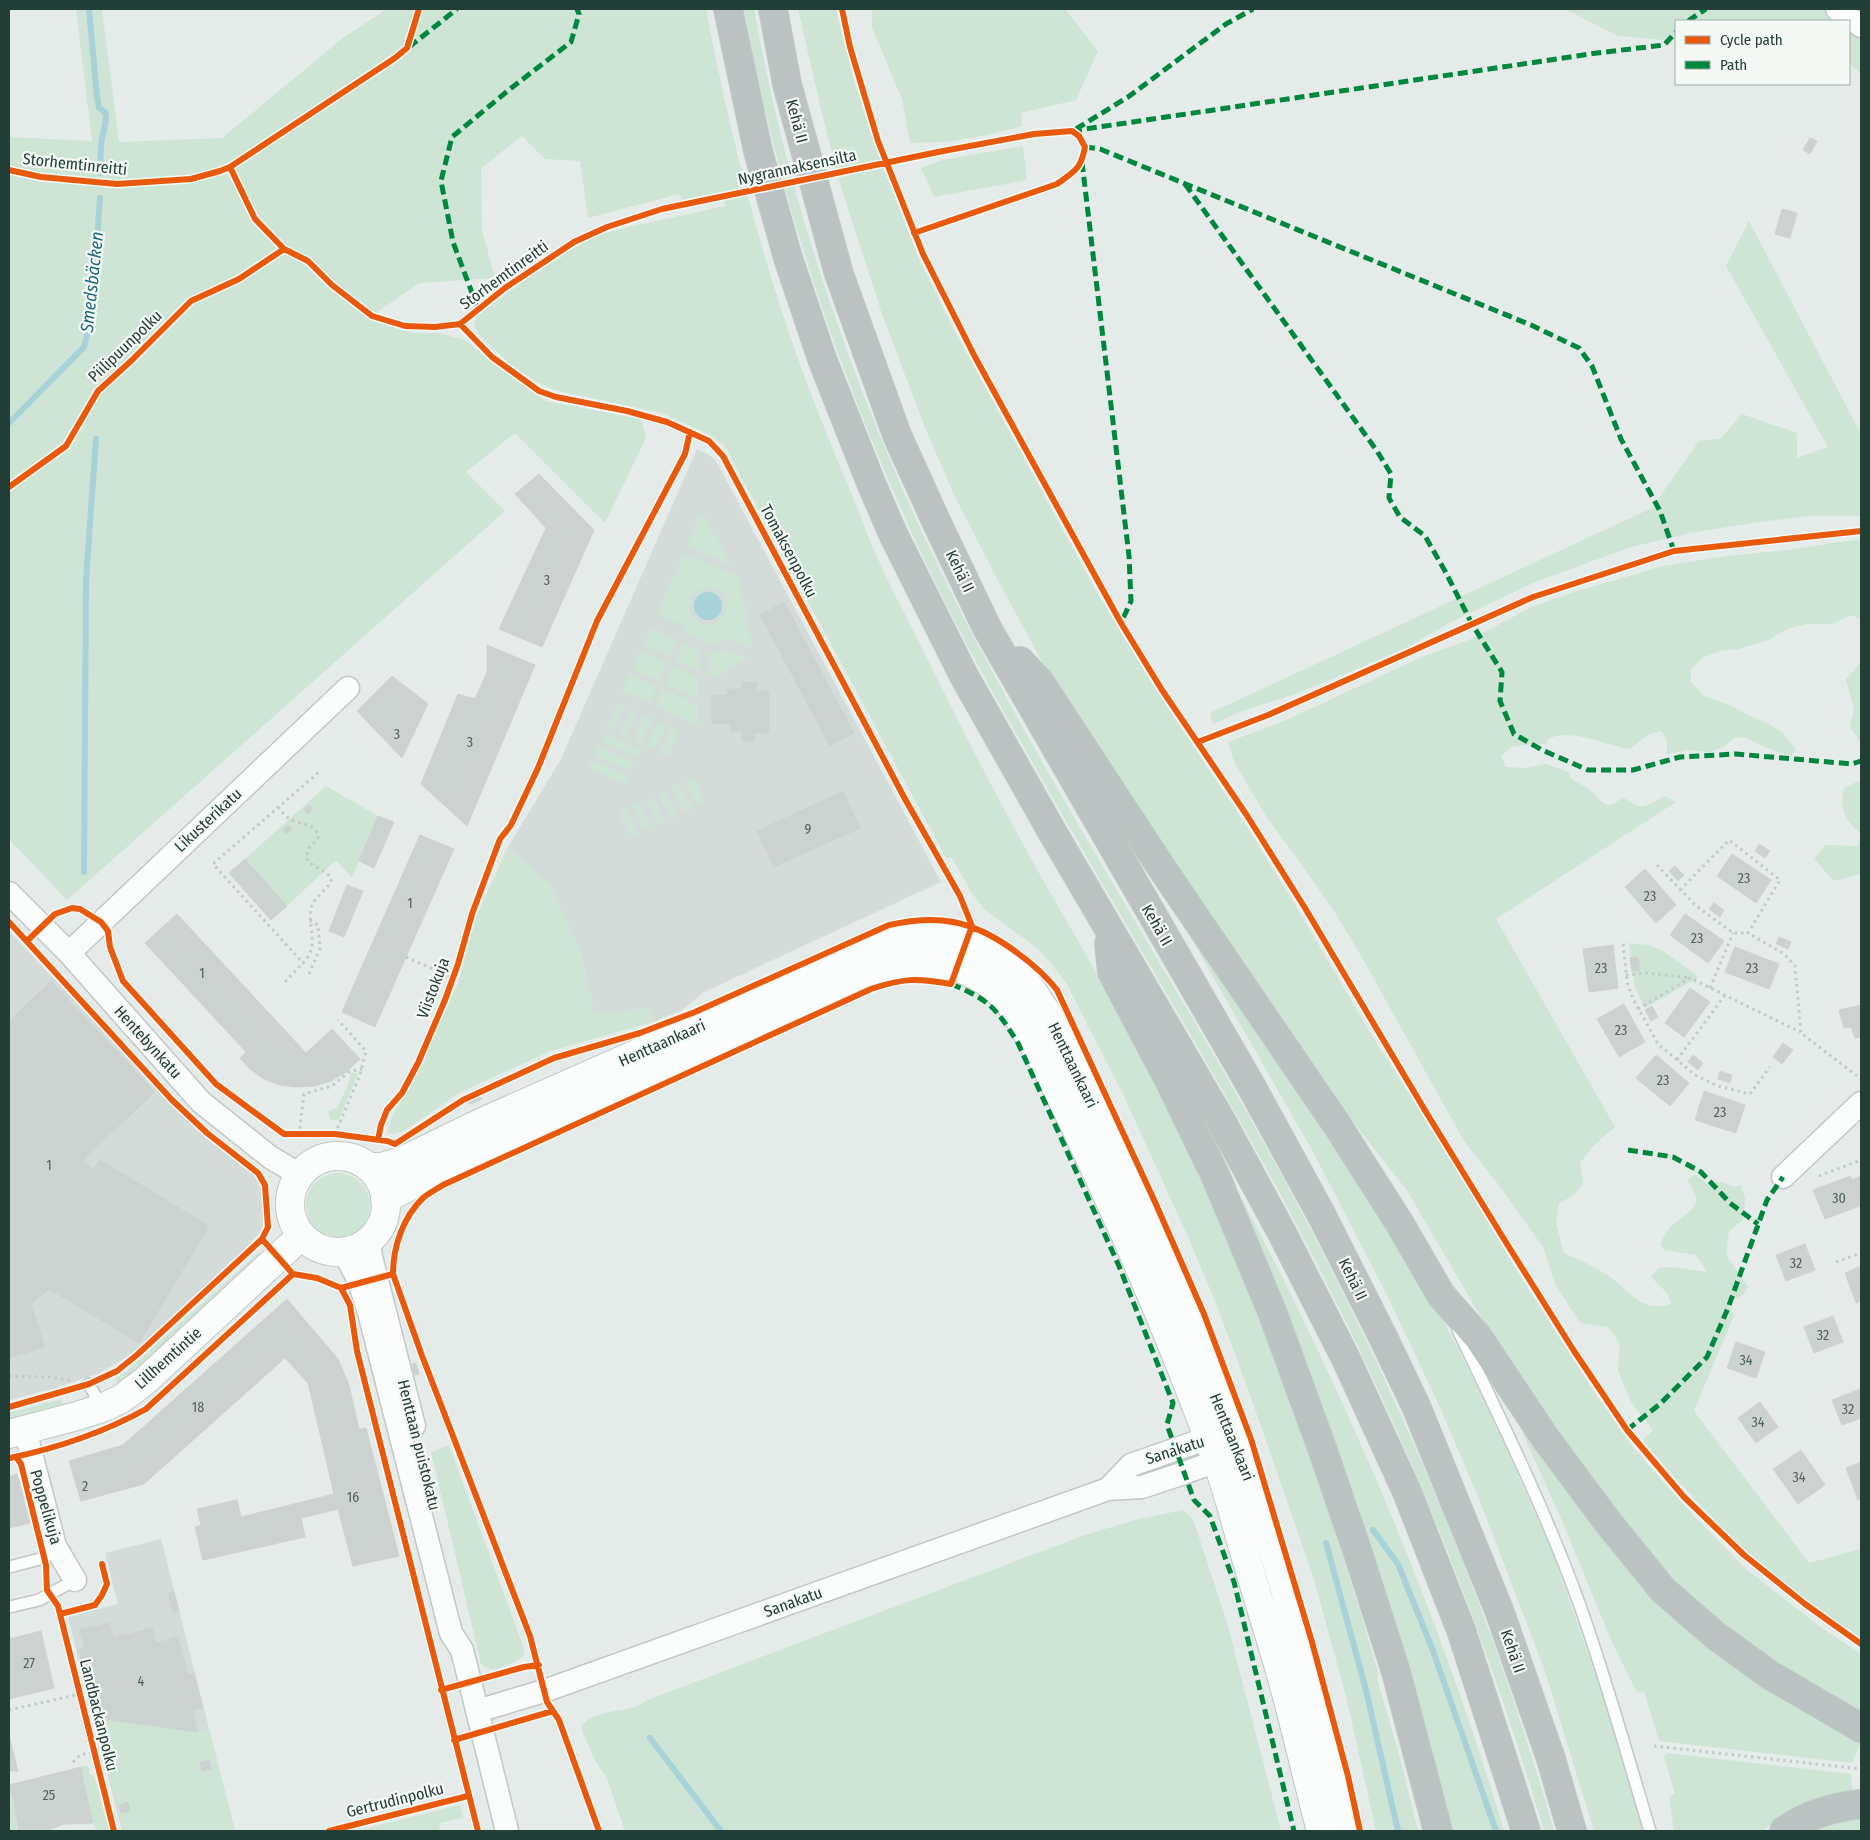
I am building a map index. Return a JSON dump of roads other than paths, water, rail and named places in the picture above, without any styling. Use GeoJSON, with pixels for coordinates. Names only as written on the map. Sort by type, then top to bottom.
{"type":"FeatureCollection","features":[{"type":"Feature","properties":{"kind":"highway"},"geometry":{"type":"LineString","coordinates":[[728,9],[758,151],[788,258],[822,359],[894,536],[964,676],[1108,928],[1218,1115],[1282,1233],[1350,1368],[1407,1492],[1462,1630],[1526,1831]]}},
{"type":"Feature","properties":{"kind":"highway","name":"Kehä II"},"geometry":{"type":"LineString","coordinates":[[772,9],[787,84],[839,274],[897,435],[987,628],[1250,1084],[1321,1214],[1387,1346],[1416,1406],[1499,1610],[1551,1759],[1572,1831]]}},
{"type":"Feature","properties":{"kind":"highway"},"geometry":{"type":"LineString","coordinates":[[987,628],[1039,680],[1163,870],[1337,1124],[1442,1295],[1478,1337],[1546,1439],[1607,1521],[1663,1590],[1716,1636],[1770,1675],[1861,1728]]}},
{"type":"Feature","properties":{"kind":"highway"},"geometry":{"type":"LineString","coordinates":[[1108,928],[1112,972],[1169,1080],[1216,1177],[1273,1314],[1323,1451],[1396,1672],[1438,1831]]}},
{"type":"Feature","properties":{"kind":"highway"},"geometry":{"type":"LineString","coordinates":[[1784,1831],[1806,1818],[1825,1811],[1856,1804]]}},
{"type":"Feature","properties":{"kind":"main road","name":"Henttaankaari"},"geometry":{"type":"LineString","coordinates":[[368,1167],[382,1167],[404,1160],[480,1123],[884,942],[909,936],[935,936],[966,941],[998,958],[1017,972],[1047,1013],[1107,1133],[1177,1291],[1213,1389],[1220,1447],[1281,1673],[1320,1831]]}},
{"type":"Feature","properties":{"kind":"main road","name":"Henttaankaari"},"geometry":{"type":"LineString","coordinates":[[386,1199],[450,1165],[884,967],[908,962],[932,962],[957,967],[973,974],[1002,995],[1014,1009],[1052,1077],[1220,1447],[1267,1531],[1305,1662],[1347,1831]]}},
{"type":"Feature","properties":{"kind":"main road"},"geometry":{"type":"LineString","coordinates":[[332,1156],[356,1161],[368,1167],[380,1181],[386,1199],[385,1214],[379,1229],[369,1241],[357,1249],[342,1252],[326,1251],[313,1245],[301,1236],[291,1216],[290,1200],[295,1183],[300,1175],[310,1165],[332,1156]]}},
{"type":"Feature","properties":{"kind":"main road","name":"Lillhemtintie"},"geometry":{"type":"LineString","coordinates":[[17,1432],[78,1416],[121,1399],[145,1381],[301,1236]]}},
{"type":"Feature","properties":{"kind":"street"},"geometry":{"type":"LineString","coordinates":[[1837,9],[1861,26]]}},
{"type":"Feature","properties":{"kind":"street","name":"Likusterikatu"},"geometry":{"type":"LineString","coordinates":[[69,953],[348,688]]}},
{"type":"Feature","properties":{"kind":"street","name":"Hentebynkatu"},"geometry":{"type":"LineString","coordinates":[[9,893],[69,953],[201,1102],[270,1157],[300,1175]]}},
{"type":"Feature","properties":{"kind":"street"},"geometry":{"type":"LineString","coordinates":[[1784,1177],[1861,1103]]}},
{"type":"Feature","properties":{"kind":"street","name":"Henttaan puistokatu"},"geometry":{"type":"LineString","coordinates":[[369,1241],[373,1264],[466,1630],[462,1650]]}},
{"type":"Feature","properties":{"kind":"street","name":"Henttaan puistokatu"},"geometry":{"type":"LineString","coordinates":[[342,1252],[351,1263],[360,1283],[371,1320],[451,1633],[462,1650],[507,1831]]}},
{"type":"Feature","properties":{"kind":"street","name":"Poppelikuja"},"geometry":{"type":"LineString","coordinates":[[17,1432],[55,1546],[75,1580]]}},
{"type":"Feature","properties":{"kind":"street","name":"Sanakatu"},"geometry":{"type":"LineString","coordinates":[[477,1711],[544,1691],[1108,1490],[1142,1487],[1220,1447]]}},
{"type":"Feature","properties":{"kind":"lane"},"geometry":{"type":"LineString","coordinates":[[1442,1295],[1532,1485],[1578,1601],[1608,1684],[1650,1831]]}},
{"type":"Feature","properties":{"kind":"lane"},"geometry":{"type":"LineString","coordinates":[[89,1384],[102,1408]]}},
{"type":"Feature","properties":{"kind":"lane"},"geometry":{"type":"LineString","coordinates":[[9,1567],[44,1558],[55,1546]]}},
{"type":"Feature","properties":{"kind":"lane"},"geometry":{"type":"LineString","coordinates":[[9,1607],[39,1600],[75,1580]]}},
{"type":"Feature","properties":{"kind":"water"},"geometry":{"type":"Polygon","coordinates":[[[708,592],[718,596],[722,606],[718,616],[708,620],[698,616],[694,606],[698,596],[708,592]]]}},
{"type":"Feature","properties":{"kind":"waterway","name":"Smedsbäcken"},"geometry":{"type":"LineString","coordinates":[[89,9],[97,97],[99,108],[105,112],[106,116],[101,143],[100,173]]}},
{"type":"Feature","properties":{"kind":"waterway","name":"Smedsbäcken"},"geometry":{"type":"LineString","coordinates":[[9,423],[84,347],[92,316],[100,198]]}},
{"type":"Feature","properties":{"kind":"waterway"},"geometry":{"type":"LineString","coordinates":[[84,872],[86,580],[96,439]]}},
{"type":"Feature","properties":{"kind":"waterway"},"geometry":{"type":"LineString","coordinates":[[1373,1530],[1398,1564],[1432,1648],[1496,1831]]}},
{"type":"Feature","properties":{"kind":"waterway"},"geometry":{"type":"LineString","coordinates":[[1326,1543],[1366,1690],[1398,1831]]}},
{"type":"Feature","properties":{"kind":"waterway"},"geometry":{"type":"LineString","coordinates":[[650,1738],[721,1831]]}}]}
